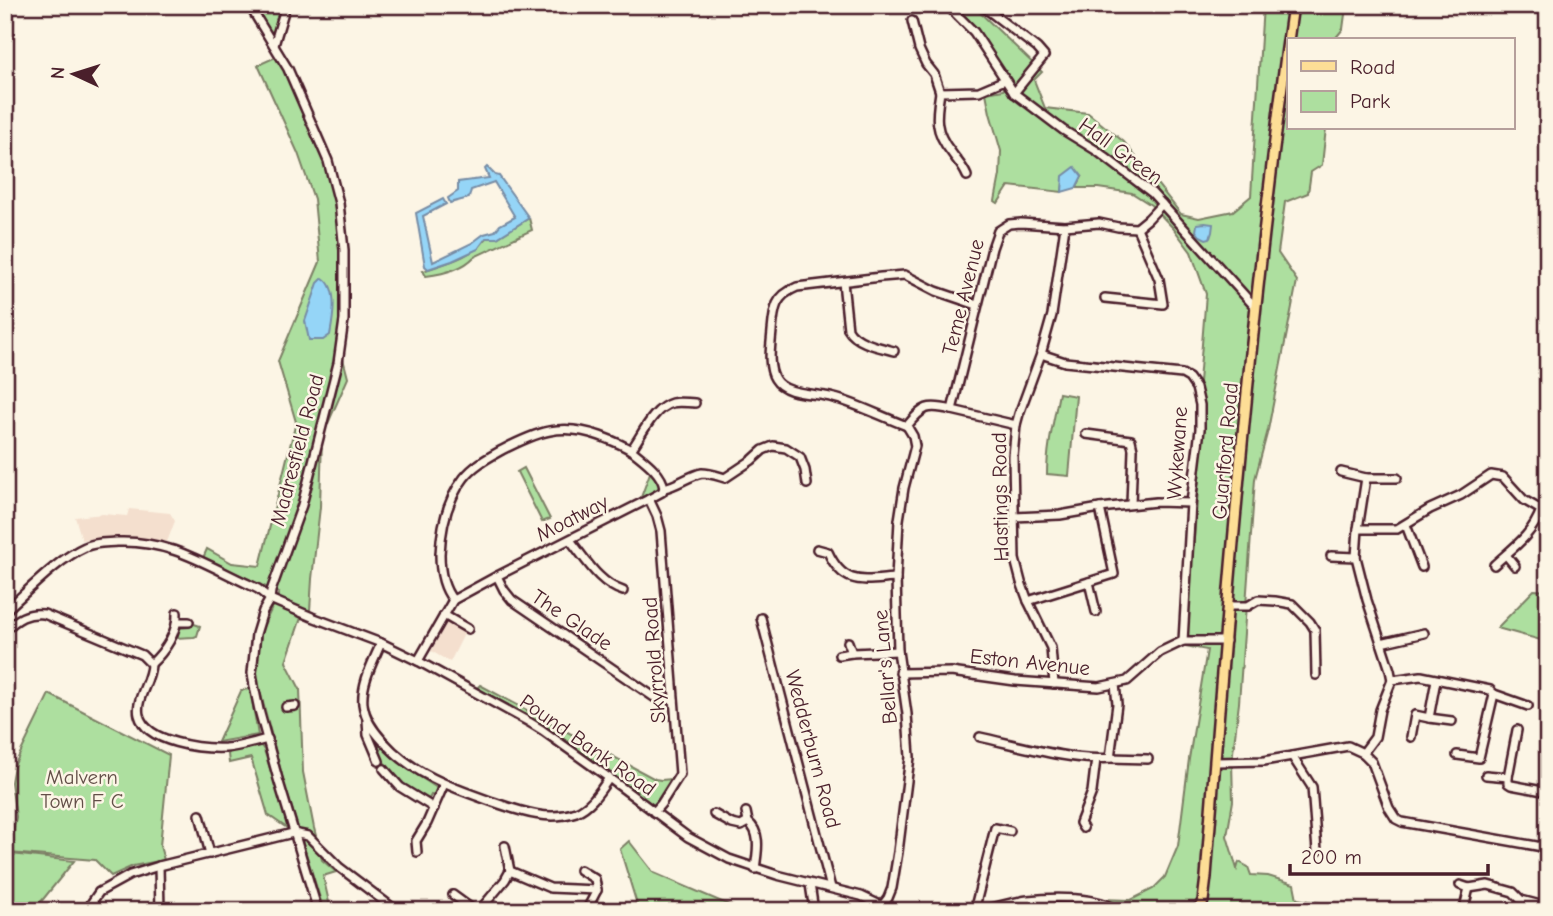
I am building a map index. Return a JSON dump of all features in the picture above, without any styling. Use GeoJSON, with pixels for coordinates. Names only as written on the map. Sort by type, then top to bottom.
{"type":"FeatureCollection","features":[{"type":"Feature","properties":{"kind":"main road","name":"Guarlford Road"},"geometry":{"type":"LineString","coordinates":[[1289,38],[1293,5]]}},
{"type":"Feature","properties":{"kind":"main road","name":"Guarlford Road"},"geometry":{"type":"LineString","coordinates":[[1203,908],[1244,425],[1287,52]]}},
{"type":"Feature","properties":{"kind":"street","name":"Madresfield Road"},"geometry":{"type":"LineString","coordinates":[[249,5],[298,90],[328,161],[339,203],[344,250],[344,320],[338,363],[302,505],[256,635],[252,673],[259,710],[317,911]]}},
{"type":"Feature","properties":{"kind":"street"},"geometry":{"type":"LineString","coordinates":[[274,45],[286,5]]}},
{"type":"Feature","properties":{"kind":"street","name":"Hall Green"},"geometry":{"type":"LineString","coordinates":[[947,5],[974,32],[1014,93],[1152,192],[1256,307]]}},
{"type":"Feature","properties":{"kind":"street"},"geometry":{"type":"LineString","coordinates":[[981,5],[1044,56],[1014,93]]}},
{"type":"Feature","properties":{"kind":"street"},"geometry":{"type":"LineString","coordinates":[[912,21],[919,49],[940,92],[936,115],[939,134],[963,166],[967,176]]}},
{"type":"Feature","properties":{"kind":"street"},"geometry":{"type":"LineString","coordinates":[[940,92],[979,91],[1005,79]]}},
{"type":"Feature","properties":{"kind":"street"},"geometry":{"type":"LineString","coordinates":[[963,166],[970,160]]}},
{"type":"Feature","properties":{"kind":"street"},"geometry":{"type":"LineString","coordinates":[[1105,298],[1163,304],[1158,279],[1137,228],[1162,204]]}},
{"type":"Feature","properties":{"kind":"street","name":"Teme Avenue"},"geometry":{"type":"LineString","coordinates":[[952,410],[992,248],[999,231],[1009,225],[1021,223],[1065,226],[1099,223],[1137,228]]}},
{"type":"Feature","properties":{"kind":"street","name":"Hastings Road"},"geometry":{"type":"LineString","coordinates":[[1054,684],[1051,648],[1028,601],[1015,559],[1013,456],[1016,425],[1052,316],[1065,226]]}},
{"type":"Feature","properties":{"kind":"street"},"geometry":{"type":"LineString","coordinates":[[978,305],[936,291],[905,275],[797,287],[786,292],[778,300],[775,309],[772,333],[773,374],[776,381],[788,390],[828,396],[907,426],[914,417],[929,407],[937,406],[1016,425]]}},
{"type":"Feature","properties":{"kind":"street"},"geometry":{"type":"LineString","coordinates":[[843,282],[848,329],[852,336],[894,351]]}},
{"type":"Feature","properties":{"kind":"street","name":"Wykewane"},"geometry":{"type":"LineString","coordinates":[[1041,354],[1065,362],[1182,374],[1196,388],[1200,405],[1200,429],[1191,503],[1183,641]]}},
{"type":"Feature","properties":{"kind":"street"},"geometry":{"type":"LineString","coordinates":[[631,450],[660,409],[672,403],[695,404]]}},
{"type":"Feature","properties":{"kind":"street","name":"Bellar's Lane"},"geometry":{"type":"LineString","coordinates":[[884,908],[892,888],[900,840],[909,757],[907,714],[898,651],[896,578],[899,520],[915,446],[907,426]]}},
{"type":"Feature","properties":{"kind":"street"},"geometry":{"type":"LineString","coordinates":[[418,661],[453,600],[448,595],[440,561],[443,523],[453,495],[465,476],[480,462],[535,434],[581,429],[631,450],[661,477],[664,488]]}},
{"type":"Feature","properties":{"kind":"street"},"geometry":{"type":"LineString","coordinates":[[1086,434],[1131,440],[1133,449],[1130,505]]}},
{"type":"Feature","properties":{"kind":"street","name":"Moatway"},"geometry":{"type":"LineString","coordinates":[[453,600],[649,499],[664,488],[680,484],[701,473],[725,478],[763,450],[773,446],[786,448],[800,457],[807,484]]}},
{"type":"Feature","properties":{"kind":"street"},"geometry":{"type":"LineString","coordinates":[[1341,472],[1366,478],[1398,478]]}},
{"type":"Feature","properties":{"kind":"street"},"geometry":{"type":"LineString","coordinates":[[1358,529],[1397,529],[1430,509],[1461,495],[1491,475],[1503,477],[1524,500],[1544,511],[1536,525],[1494,565]]}},
{"type":"Feature","properties":{"kind":"street"},"geometry":{"type":"LineString","coordinates":[[1363,753],[1375,737],[1380,710],[1392,680],[1356,557],[1366,478]]}},
{"type":"Feature","properties":{"kind":"street","name":"Skyrrold Road"},"geometry":{"type":"LineString","coordinates":[[649,499],[661,531],[680,774],[654,812]]}},
{"type":"Feature","properties":{"kind":"street"},"geometry":{"type":"LineString","coordinates":[[1014,517],[1060,515],[1156,502],[1191,503]]}},
{"type":"Feature","properties":{"kind":"street"},"geometry":{"type":"LineString","coordinates":[[1028,601],[1114,573],[1100,508]]}},
{"type":"Feature","properties":{"kind":"street"},"geometry":{"type":"LineString","coordinates":[[1406,525],[1422,567]]}},
{"type":"Feature","properties":{"kind":"street"},"geometry":{"type":"LineString","coordinates":[[570,540],[603,581],[622,591]]}},
{"type":"Feature","properties":{"kind":"street","name":"Pound Bank Road"},"geometry":{"type":"LineString","coordinates":[[5,611],[67,557],[86,546],[124,542],[165,547],[184,553],[248,584],[270,599],[381,643],[418,661],[542,730],[688,837],[729,859],[755,869],[860,896],[884,908]]}},
{"type":"Feature","properties":{"kind":"street"},"geometry":{"type":"LineString","coordinates":[[828,552],[834,544]]}},
{"type":"Feature","properties":{"kind":"street"},"geometry":{"type":"LineString","coordinates":[[817,549],[828,552],[835,566],[845,575],[860,580],[896,578]]}},
{"type":"Feature","properties":{"kind":"street"},"geometry":{"type":"LineString","coordinates":[[1506,555],[1515,566]]}},
{"type":"Feature","properties":{"kind":"street"},"geometry":{"type":"LineString","coordinates":[[1331,556],[1356,557]]}},
{"type":"Feature","properties":{"kind":"street","name":"The Glade"},"geometry":{"type":"LineString","coordinates":[[497,576],[512,600],[654,697],[674,700]]}},
{"type":"Feature","properties":{"kind":"street"},"geometry":{"type":"LineString","coordinates":[[1089,582],[1096,612]]}},
{"type":"Feature","properties":{"kind":"street"},"geometry":{"type":"LineString","coordinates":[[1229,607],[1248,606],[1258,600],[1292,604],[1315,630],[1316,675]]}},
{"type":"Feature","properties":{"kind":"street"},"geometry":{"type":"LineString","coordinates":[[5,630],[18,619],[33,612],[44,614],[142,655],[151,664]]}},
{"type":"Feature","properties":{"kind":"street"},"geometry":{"type":"LineString","coordinates":[[177,613],[177,622],[163,651],[151,664],[151,671],[138,703],[144,726],[153,734],[198,747],[223,748],[268,739]]}},
{"type":"Feature","properties":{"kind":"street"},"geometry":{"type":"LineString","coordinates":[[444,615],[468,629]]}},
{"type":"Feature","properties":{"kind":"street","name":"Wedderburn Road"},"geometry":{"type":"LineString","coordinates":[[761,618],[831,888]]}},
{"type":"Feature","properties":{"kind":"street"},"geometry":{"type":"LineString","coordinates":[[177,622],[188,622]]}},
{"type":"Feature","properties":{"kind":"street"},"geometry":{"type":"LineString","coordinates":[[1381,643],[1424,634]]}},
{"type":"Feature","properties":{"kind":"street","name":"Eston Avenue"},"geometry":{"type":"LineString","coordinates":[[901,673],[951,672],[1015,681],[1099,687],[1127,681],[1160,652],[1183,641],[1226,641]]}},
{"type":"Feature","properties":{"kind":"street"},"geometry":{"type":"LineString","coordinates":[[848,642],[852,653]]}},
{"type":"Feature","properties":{"kind":"street"},"geometry":{"type":"LineString","coordinates":[[379,761],[368,735],[363,703],[365,683],[381,643]]}},
{"type":"Feature","properties":{"kind":"street"},"geometry":{"type":"LineString","coordinates":[[839,655],[898,651]]}},
{"type":"Feature","properties":{"kind":"street"},"geometry":{"type":"LineString","coordinates":[[1392,680],[1421,677],[1492,692],[1528,706]]}},
{"type":"Feature","properties":{"kind":"street"},"geometry":{"type":"LineString","coordinates":[[1429,718],[1436,680]]}},
{"type":"Feature","properties":{"kind":"street"},"geometry":{"type":"LineString","coordinates":[[1110,758],[1117,704],[1115,684]]}},
{"type":"Feature","properties":{"kind":"street"},"geometry":{"type":"LineString","coordinates":[[1457,755],[1479,758],[1492,692]]}},
{"type":"Feature","properties":{"kind":"street"},"geometry":{"type":"LineString","coordinates":[[286,707],[295,706]]}},
{"type":"Feature","properties":{"kind":"street"},"geometry":{"type":"LineString","coordinates":[[1412,737],[1415,715],[1452,721]]}},
{"type":"Feature","properties":{"kind":"street"},"geometry":{"type":"LineString","coordinates":[[367,719],[393,753],[422,773],[444,784],[540,816],[556,817],[578,811],[593,801],[608,778]]}},
{"type":"Feature","properties":{"kind":"street"},"geometry":{"type":"LineString","coordinates":[[1517,730],[1508,783],[1548,792]]}},
{"type":"Feature","properties":{"kind":"street"},"geometry":{"type":"LineString","coordinates":[[980,737],[1096,759],[1148,759]]}},
{"type":"Feature","properties":{"kind":"street"},"geometry":{"type":"LineString","coordinates":[[1216,762],[1264,761],[1348,746],[1363,753],[1372,762],[1389,808],[1396,819],[1548,848]]}},
{"type":"Feature","properties":{"kind":"street"},"geometry":{"type":"LineString","coordinates":[[1292,756],[1312,787],[1317,851]]}},
{"type":"Feature","properties":{"kind":"street"},"geometry":{"type":"LineString","coordinates":[[1079,825],[1092,792],[1096,759]]}},
{"type":"Feature","properties":{"kind":"street"},"geometry":{"type":"LineString","coordinates":[[384,769],[400,787],[434,808]]}},
{"type":"Feature","properties":{"kind":"street"},"geometry":{"type":"LineString","coordinates":[[1486,775],[1508,777]]}},
{"type":"Feature","properties":{"kind":"street"},"geometry":{"type":"LineString","coordinates":[[417,852],[416,841],[444,784]]}},
{"type":"Feature","properties":{"kind":"street"},"geometry":{"type":"LineString","coordinates":[[746,812],[748,822],[755,830],[758,845],[755,869]]}},
{"type":"Feature","properties":{"kind":"street"},"geometry":{"type":"LineString","coordinates":[[714,814],[732,824],[741,826],[748,822]]}},
{"type":"Feature","properties":{"kind":"street"},"geometry":{"type":"LineString","coordinates":[[200,815],[210,854]]}},
{"type":"Feature","properties":{"kind":"street"},"geometry":{"type":"LineString","coordinates":[[974,911],[995,828],[1010,831]]}},
{"type":"Feature","properties":{"kind":"street"},"geometry":{"type":"LineString","coordinates":[[86,911],[99,892],[130,875],[293,832],[308,836],[339,867],[397,911]]}},
{"type":"Feature","properties":{"kind":"street"},"geometry":{"type":"LineString","coordinates":[[407,839],[416,841]]}},
{"type":"Feature","properties":{"kind":"street"},"geometry":{"type":"LineString","coordinates":[[453,894],[477,911],[510,871],[505,846]]}},
{"type":"Feature","properties":{"kind":"street"},"geometry":{"type":"LineString","coordinates":[[159,866],[160,911]]}},
{"type":"Feature","properties":{"kind":"street"},"geometry":{"type":"LineString","coordinates":[[580,870],[595,879],[597,890],[586,911]]}},
{"type":"Feature","properties":{"kind":"street"},"geometry":{"type":"LineString","coordinates":[[510,871],[550,888],[597,890]]}},
{"type":"Feature","properties":{"kind":"street"},"geometry":{"type":"LineString","coordinates":[[810,884],[814,911]]}},
{"type":"Feature","properties":{"kind":"street"},"geometry":{"type":"LineString","coordinates":[[1460,885],[1469,888],[1489,885],[1513,892],[1521,900],[1548,907]]}},
{"type":"Feature","properties":{"kind":"street"},"geometry":{"type":"LineString","coordinates":[[1465,904],[1469,888]]}},
{"type":"Feature","properties":{"kind":"street"},"geometry":{"type":"LineString","coordinates":[[980,911],[1028,900],[1076,899],[1110,905],[1118,911]]}},
{"type":"Feature","properties":{"kind":"shaded area"},"geometry":{"type":"Polygon","coordinates":[[[129,509],[170,513],[175,521],[167,542],[113,537],[82,540],[75,517],[103,514],[127,516],[129,509]]]}},
{"type":"Feature","properties":{"kind":"shaded area"},"geometry":{"type":"Polygon","coordinates":[[[447,620],[466,630],[450,662],[431,651],[447,620]]]}},
{"type":"Feature","properties":{"kind":"green space"},"geometry":{"type":"Polygon","coordinates":[[[253,5],[282,5],[272,36],[253,5]]]}},
{"type":"Feature","properties":{"kind":"green space"},"geometry":{"type":"Polygon","coordinates":[[[954,5],[972,5],[1042,72],[1034,80],[1045,108],[1088,113],[1124,142],[1181,214],[1199,218],[1233,211],[1251,196],[1263,5],[1346,7],[1343,29],[1336,38],[1287,38],[1287,130],[1326,130],[1322,165],[1311,172],[1308,193],[1285,202],[1278,253],[1297,281],[1268,430],[1255,479],[1239,703],[1232,761],[1233,801],[1227,836],[1237,869],[1239,862],[1248,867],[1251,875],[1268,876],[1294,884],[1297,899],[1369,911],[1115,911],[1102,899],[1131,900],[1153,889],[1165,877],[1178,846],[1207,650],[1185,646],[1205,406],[1199,382],[1206,294],[1191,252],[1151,205],[1132,193],[1076,188],[1082,177],[1064,176],[1062,192],[1009,186],[998,203],[995,201],[1001,151],[986,93],[1003,90],[1010,82],[977,28],[954,5]]]}},
{"type":"Feature","properties":{"kind":"green space"},"geometry":{"type":"Polygon","coordinates":[[[278,56],[318,143],[336,197],[341,252],[339,343],[348,378],[322,437],[320,507],[310,611],[304,609],[286,662],[300,689],[303,772],[314,828],[322,860],[336,872],[323,876],[331,911],[324,911],[284,783],[255,672],[262,629],[279,593],[203,558],[207,549],[232,563],[260,566],[296,422],[278,361],[320,262],[314,199],[298,153],[258,65],[278,56]]]}},
{"type":"Feature","properties":{"kind":"green space"},"geometry":{"type":"Polygon","coordinates":[[[529,218],[532,230],[474,257],[458,268],[426,276],[423,271],[466,255],[487,238],[497,238],[529,218]]]}},
{"type":"Feature","properties":{"kind":"green space"},"geometry":{"type":"Polygon","coordinates":[[[1059,393],[1076,396],[1069,476],[1047,474],[1049,443],[1059,393]]]}},
{"type":"Feature","properties":{"kind":"green space"},"geometry":{"type":"Polygon","coordinates":[[[524,468],[550,519],[542,522],[517,472],[524,468]]]}},
{"type":"Feature","properties":{"kind":"green space"},"geometry":{"type":"Polygon","coordinates":[[[651,470],[659,480],[660,487],[640,500],[651,470]]]}},
{"type":"Feature","properties":{"kind":"green space"},"geometry":{"type":"Polygon","coordinates":[[[1534,590],[1548,591],[1548,642],[1497,628],[1534,590]]]}},
{"type":"Feature","properties":{"kind":"green space"},"geometry":{"type":"Polygon","coordinates":[[[194,624],[200,626],[197,636],[175,638],[180,628],[194,624]]]}},
{"type":"Feature","properties":{"kind":"green space"},"geometry":{"type":"Polygon","coordinates":[[[480,685],[655,779],[673,779],[653,807],[570,743],[477,688],[480,685]]]}},
{"type":"Feature","properties":{"kind":"green space"},"geometry":{"type":"Polygon","coordinates":[[[250,688],[258,735],[218,742],[241,691],[250,688]]]}},
{"type":"Feature","properties":{"kind":"green space","name":"Malvern Town F C"},"geometry":{"type":"Polygon","coordinates":[[[49,694],[169,755],[160,846],[164,860],[133,866],[111,876],[95,860],[9,853],[16,817],[11,782],[14,766],[49,694]]]}},
{"type":"Feature","properties":{"kind":"green space"},"geometry":{"type":"Polygon","coordinates":[[[370,733],[391,756],[437,788],[434,796],[431,795],[428,801],[398,780],[380,756],[370,733]]]}},
{"type":"Feature","properties":{"kind":"green space"},"geometry":{"type":"Polygon","coordinates":[[[257,745],[264,750],[289,828],[268,815],[251,758],[229,763],[230,752],[257,745]]]}},
{"type":"Feature","properties":{"kind":"green space"},"geometry":{"type":"Polygon","coordinates":[[[629,841],[654,873],[743,911],[639,911],[620,849],[629,841]]]}},
{"type":"Feature","properties":{"kind":"green space"},"geometry":{"type":"Polygon","coordinates":[[[11,854],[74,861],[40,903],[39,911],[11,911],[5,862],[11,854]]]}},
{"type":"Feature","properties":{"kind":"water"},"geometry":{"type":"Polygon","coordinates":[[[487,167],[499,176],[529,218],[497,238],[486,238],[478,249],[428,269],[425,266],[416,213],[443,199],[446,204],[423,216],[433,262],[472,243],[484,234],[495,231],[515,217],[494,182],[471,190],[469,198],[450,203],[448,198],[458,191],[458,182],[489,178],[485,169],[487,167]]]}},
{"type":"Feature","properties":{"kind":"water"},"geometry":{"type":"Polygon","coordinates":[[[1075,167],[1082,176],[1076,188],[1062,192],[1063,176],[1075,167]]]}},
{"type":"Feature","properties":{"kind":"water"},"geometry":{"type":"Polygon","coordinates":[[[1197,224],[1213,224],[1210,238],[1206,239],[1196,231],[1197,224]]]}},
{"type":"Feature","properties":{"kind":"water"},"geometry":{"type":"Polygon","coordinates":[[[323,278],[333,296],[330,335],[323,340],[309,340],[305,321],[318,283],[323,278]]]}}]}
